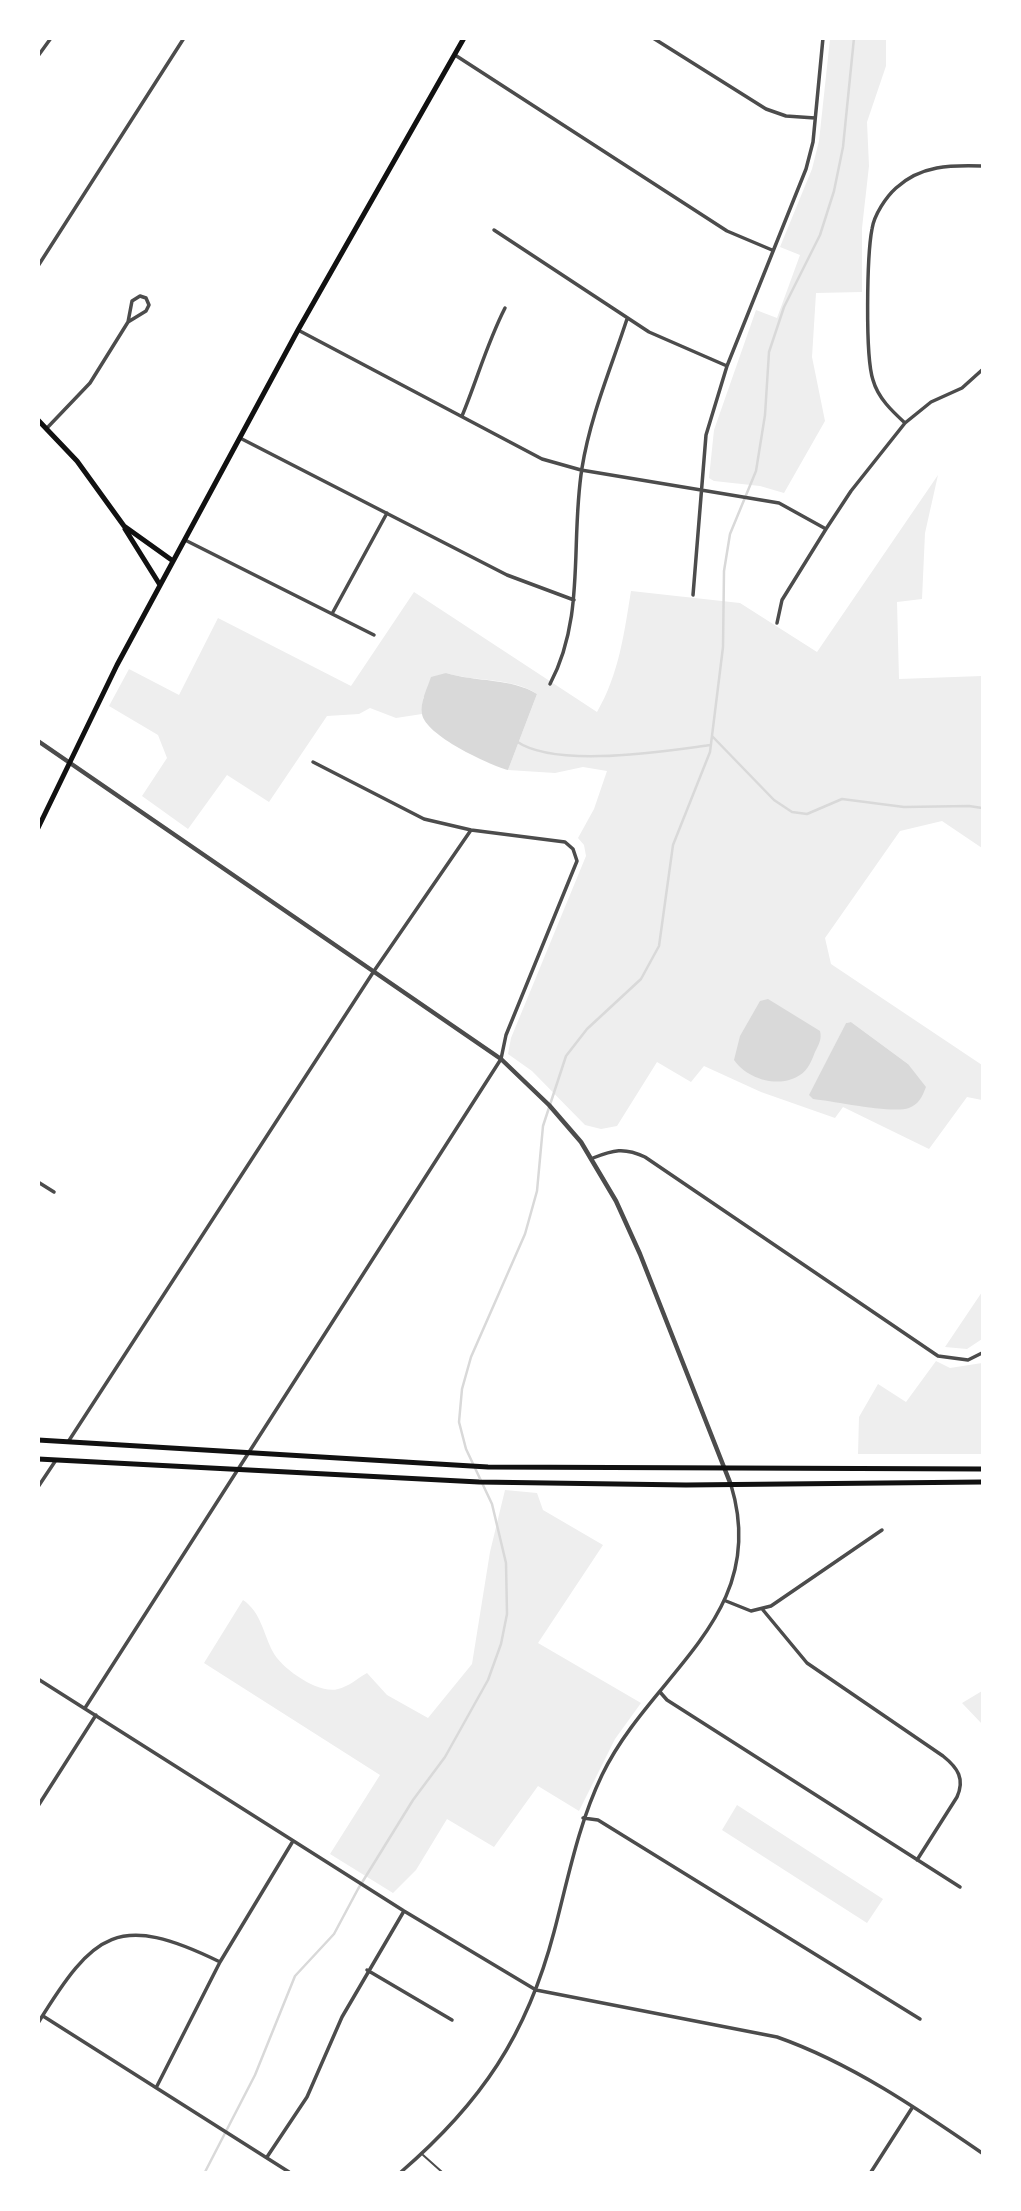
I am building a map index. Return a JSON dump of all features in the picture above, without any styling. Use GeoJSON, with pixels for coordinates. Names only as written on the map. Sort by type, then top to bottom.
{"type":"FeatureCollection","features":[{"type":"Feature","properties":{"kind":"main road"},"geometry":{"type":"LineString","coordinates":[[38,828],[160,585],[298,330],[464,38]]}},
{"type":"Feature","properties":{"kind":"main road"},"geometry":{"type":"LineString","coordinates":[[38,420],[77,460],[124,526],[129,540],[160,585]]}},
{"type":"Feature","properties":{"kind":"main road"},"geometry":{"type":"LineString","coordinates":[[124,526],[173,561]]}},
{"type":"Feature","properties":{"kind":"main road"},"geometry":{"type":"LineString","coordinates":[[38,1440],[488,1467],[982,1469]]}},
{"type":"Feature","properties":{"kind":"main road"},"geometry":{"type":"LineString","coordinates":[[38,1459],[479,1482],[731,1485],[982,1482]]}},
{"type":"Feature","properties":{"kind":"street"},"geometry":{"type":"LineString","coordinates":[[38,55],[51,38]]}},
{"type":"Feature","properties":{"kind":"street"},"geometry":{"type":"LineString","coordinates":[[38,266],[184,38]]}},
{"type":"Feature","properties":{"kind":"street"},"geometry":{"type":"LineString","coordinates":[[653,38],[766,109],[786,116],[815,118]]}},
{"type":"Feature","properties":{"kind":"street"},"geometry":{"type":"LineString","coordinates":[[693,595],[706,435],[727,366],[806,169],[815,118],[823,38]]}},
{"type":"Feature","properties":{"kind":"street"},"geometry":{"type":"LineString","coordinates":[[456,55],[727,230],[772,250]]}},
{"type":"Feature","properties":{"kind":"street"},"geometry":{"type":"LineString","coordinates":[[905,423],[879,396],[872,378],[869,281],[872,227],[881,207],[895,189],[911,176],[931,168],[982,166]]}},
{"type":"Feature","properties":{"kind":"street"},"geometry":{"type":"LineString","coordinates":[[494,230],[627,319],[670,343],[727,366]]}},
{"type":"Feature","properties":{"kind":"street"},"geometry":{"type":"LineString","coordinates":[[47,428],[90,383],[128,322],[132,301],[141,296],[146,298],[149,305],[146,311],[128,322]]}},
{"type":"Feature","properties":{"kind":"street"},"geometry":{"type":"LineString","coordinates":[[462,416],[477,380],[488,341],[505,308]]}},
{"type":"Feature","properties":{"kind":"street"},"geometry":{"type":"LineString","coordinates":[[550,684],[568,646],[574,600],[581,470],[591,426],[627,319]]}},
{"type":"Feature","properties":{"kind":"street"},"geometry":{"type":"LineString","coordinates":[[298,330],[542,459],[581,470],[779,503],[826,529]]}},
{"type":"Feature","properties":{"kind":"street"},"geometry":{"type":"LineString","coordinates":[[777,623],[782,600],[826,529],[851,491],[905,423],[931,402],[962,388],[982,370]]}},
{"type":"Feature","properties":{"kind":"street"},"geometry":{"type":"LineString","coordinates":[[240,438],[524,583],[574,600]]}},
{"type":"Feature","properties":{"kind":"street"},"geometry":{"type":"LineString","coordinates":[[333,612],[387,513]]}},
{"type":"Feature","properties":{"kind":"street"},"geometry":{"type":"LineString","coordinates":[[185,540],[333,612],[374,635]]}},
{"type":"Feature","properties":{"kind":"street"},"geometry":{"type":"LineString","coordinates":[[38,741],[501,1059],[549,1105],[593,1158],[640,1254],[736,1502],[738,1549],[735,1574],[726,1601],[705,1635],[612,1757],[583,1818],[536,1990],[515,2037],[464,2113],[401,2172]]}},
{"type":"Feature","properties":{"kind":"street"},"geometry":{"type":"LineString","coordinates":[[85,1708],[501,1059],[506,1035],[577,861],[573,849],[565,842],[471,830],[424,819],[313,762]]}},
{"type":"Feature","properties":{"kind":"street"},"geometry":{"type":"LineString","coordinates":[[68,1442],[374,971],[471,830]]}},
{"type":"Feature","properties":{"kind":"street"},"geometry":{"type":"LineString","coordinates":[[593,1158],[615,1149],[629,1150],[645,1157],[938,1356],[968,1360],[981,1353]]}},
{"type":"Feature","properties":{"kind":"street"},"geometry":{"type":"LineString","coordinates":[[38,1182],[54,1192]]}},
{"type":"Feature","properties":{"kind":"street"},"geometry":{"type":"LineString","coordinates":[[38,1487],[56,1460]]}},
{"type":"Feature","properties":{"kind":"street"},"geometry":{"type":"LineString","coordinates":[[726,1601],[751,1611],[764,1610],[882,1530]]}},
{"type":"Feature","properties":{"kind":"street"},"geometry":{"type":"LineString","coordinates":[[764,1610],[807,1663],[943,1756],[958,1771],[961,1778],[959,1791],[917,1860]]}},
{"type":"Feature","properties":{"kind":"street"},"geometry":{"type":"LineString","coordinates":[[38,1679],[293,1841],[536,1990],[777,2037],[846,2067],[982,2153]]}},
{"type":"Feature","properties":{"kind":"street"},"geometry":{"type":"LineString","coordinates":[[660,1692],[678,1707],[960,1887]]}},
{"type":"Feature","properties":{"kind":"street"},"geometry":{"type":"LineString","coordinates":[[38,1805],[96,1715]]}},
{"type":"Feature","properties":{"kind":"street"},"geometry":{"type":"LineString","coordinates":[[583,1818],[598,1819],[920,2019]]}},
{"type":"Feature","properties":{"kind":"street"},"geometry":{"type":"LineString","coordinates":[[157,2086],[220,1962],[293,1841]]}},
{"type":"Feature","properties":{"kind":"street"},"geometry":{"type":"LineString","coordinates":[[267,2157],[307,2097],[342,2017],[404,1910]]}},
{"type":"Feature","properties":{"kind":"street"},"geometry":{"type":"LineString","coordinates":[[38,2023],[77,1964],[91,1950],[118,1937],[158,1936],[183,1944],[220,1962]]}},
{"type":"Feature","properties":{"kind":"street"},"geometry":{"type":"LineString","coordinates":[[367,1970],[452,2020]]}},
{"type":"Feature","properties":{"kind":"street"},"geometry":{"type":"LineString","coordinates":[[43,2016],[289,2172]]}},
{"type":"Feature","properties":{"kind":"street"},"geometry":{"type":"LineString","coordinates":[[871,2172],[912,2108]]}},
{"type":"Feature","properties":{"kind":"lane"},"geometry":{"type":"LineString","coordinates":[[422,2154],[442,2172]]}},
{"type":"Feature","properties":{"kind":"shaded area"},"geometry":{"type":"Polygon","coordinates":[[[830,39],[886,39],[886,66],[867,122],[869,166],[862,228],[862,292],[816,293],[812,357],[825,421],[784,493],[760,486],[714,481],[709,478],[714,430],[756,310],[777,318],[800,255],[780,247],[812,169],[819,141],[830,39]]]}},
{"type":"Feature","properties":{"kind":"shaded area"},"geometry":{"type":"Polygon","coordinates":[[[938,475],[925,533],[922,599],[897,602],[899,679],[982,676],[982,848],[942,821],[900,831],[825,938],[831,964],[982,1065],[982,1100],[967,1097],[929,1149],[843,1107],[835,1118],[761,1092],[704,1066],[691,1082],[657,1062],[617,1126],[601,1129],[585,1125],[532,1071],[508,1054],[511,1038],[586,856],[584,845],[578,838],[594,809],[607,771],[583,767],[555,773],[508,770],[537,694],[505,682],[446,673],[423,698],[422,714],[396,718],[370,708],[359,714],[327,716],[269,802],[227,775],[188,829],[142,796],[167,758],[158,735],[109,706],[129,669],[179,695],[218,618],[351,686],[414,592],[597,712],[616,668],[631,591],[740,603],[817,652],[938,475]],[[851,1022],[846,1023],[810,1095],[864,1106],[906,1108],[916,1104],[908,1064],[851,1022]]]}},
{"type":"Feature","properties":{"kind":"shaded area"},"geometry":{"type":"Polygon","coordinates":[[[446,673],[516,685],[537,694],[508,770],[459,748],[434,731],[426,722],[422,705],[431,677],[446,673]]]}},
{"type":"Feature","properties":{"kind":"shaded area"},"geometry":{"type":"Polygon","coordinates":[[[768,999],[820,1031],[820,1042],[809,1065],[803,1073],[792,1079],[764,1080],[747,1072],[734,1060],[740,1036],[760,1001],[768,999]]]}},
{"type":"Feature","properties":{"kind":"shaded area"},"geometry":{"type":"Polygon","coordinates":[[[851,1022],[908,1064],[926,1087],[915,1104],[901,1109],[877,1108],[813,1099],[809,1095],[846,1023],[851,1022]]]}},
{"type":"Feature","properties":{"kind":"shaded area"},"geometry":{"type":"Polygon","coordinates":[[[982,1292],[982,1339],[967,1349],[945,1347],[982,1292]]]}},
{"type":"Feature","properties":{"kind":"shaded area"},"geometry":{"type":"Polygon","coordinates":[[[936,1361],[950,1368],[982,1363],[982,1454],[858,1454],[859,1417],[878,1384],[906,1402],[936,1361]]]}},
{"type":"Feature","properties":{"kind":"shaded area"},"geometry":{"type":"Polygon","coordinates":[[[505,1490],[537,1493],[543,1510],[603,1545],[538,1643],[641,1703],[615,1739],[579,1811],[538,1786],[494,1847],[447,1819],[416,1870],[393,1893],[330,1854],[380,1775],[204,1663],[243,1600],[258,1617],[277,1658],[301,1679],[330,1690],[345,1686],[367,1673],[387,1695],[428,1718],[472,1664],[490,1552],[505,1490]]]}},
{"type":"Feature","properties":{"kind":"shaded area"},"geometry":{"type":"Polygon","coordinates":[[[982,1691],[982,1724],[962,1703],[982,1691]]]}},
{"type":"Feature","properties":{"kind":"shaded area"},"geometry":{"type":"Polygon","coordinates":[[[737,1805],[883,1899],[867,1923],[722,1830],[737,1805]]]}},
{"type":"Feature","properties":{"kind":"waterway"},"geometry":{"type":"LineString","coordinates":[[205,2172],[255,2075],[295,1976],[334,1934],[358,1889],[413,1800],[445,1757],[488,1680],[501,1644],[507,1614],[506,1563],[492,1504],[466,1449],[459,1422],[462,1389],[471,1357],[525,1234],[537,1191],[543,1126],[566,1056],[587,1029],[641,979],[659,946],[673,845],[710,752],[723,647],[724,571],[730,534],[756,471],[765,415],[769,352],[784,307],[820,235],[834,191],[843,147],[854,38]]}},
{"type":"Feature","properties":{"kind":"waterway"},"geometry":{"type":"LineString","coordinates":[[712,736],[774,800],[792,812],[807,814],[842,799],[904,807],[982,808]]}},
{"type":"Feature","properties":{"kind":"waterway"},"geometry":{"type":"LineString","coordinates":[[516,741],[534,749],[583,756],[639,754],[711,745]]}}]}
